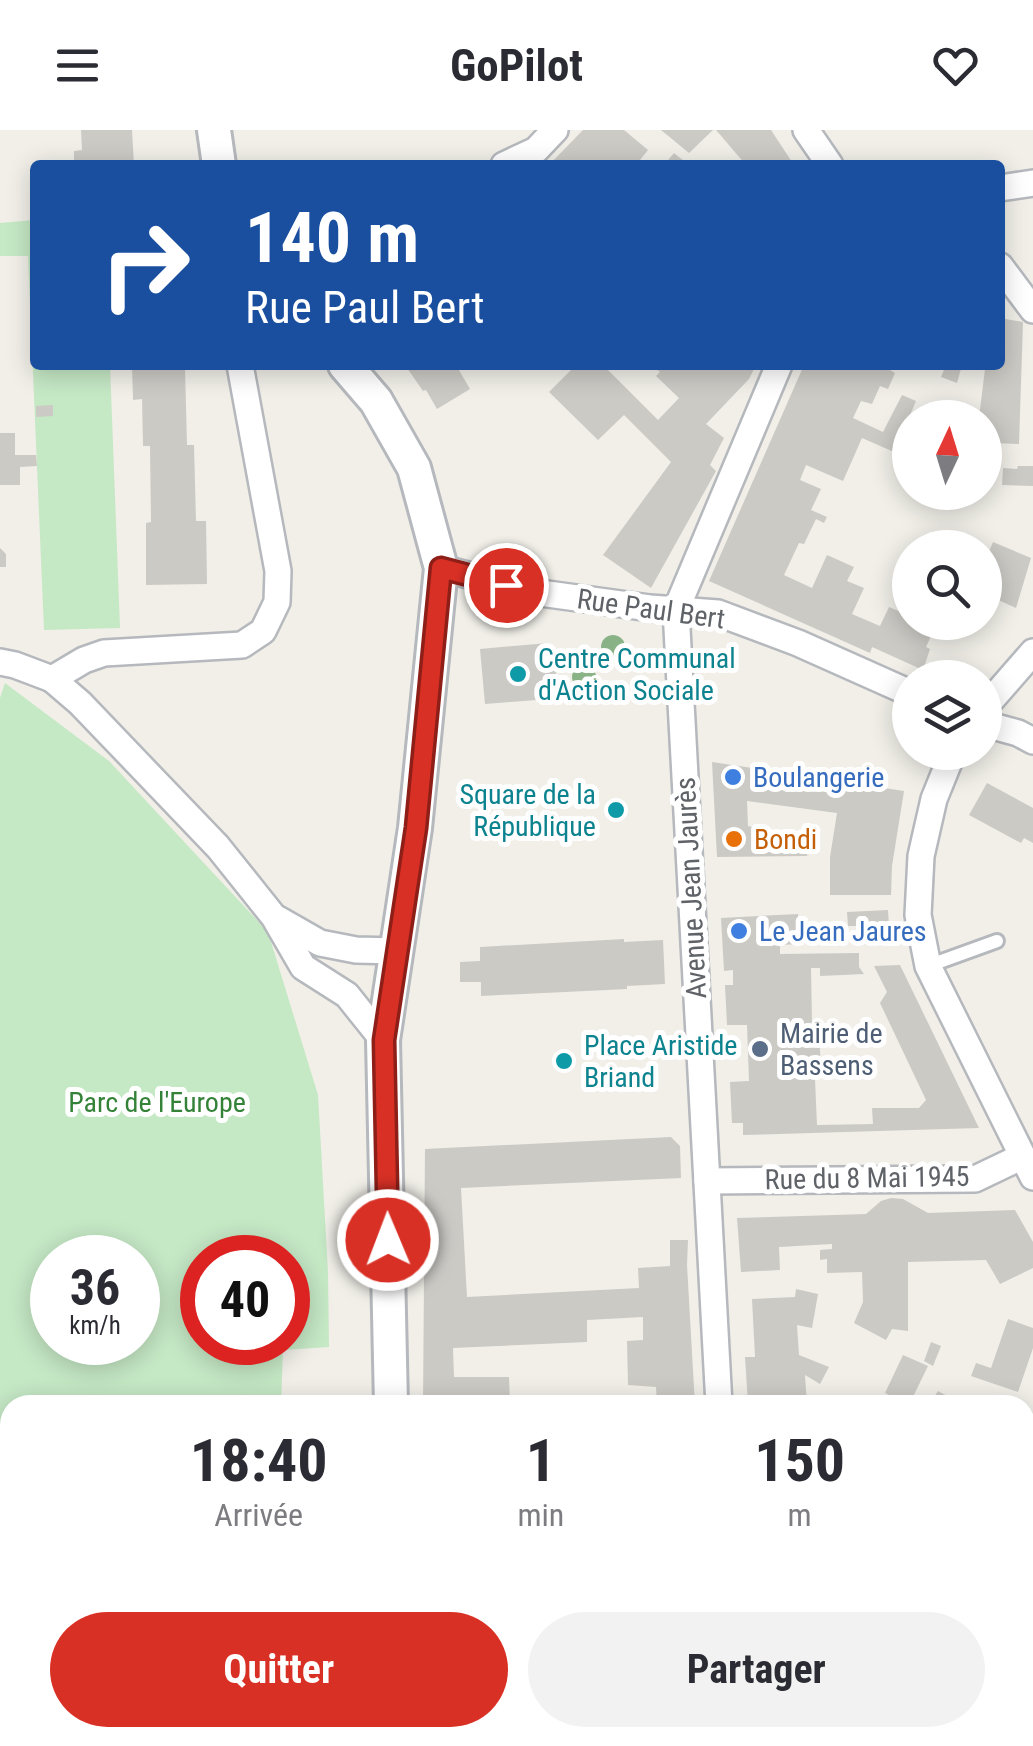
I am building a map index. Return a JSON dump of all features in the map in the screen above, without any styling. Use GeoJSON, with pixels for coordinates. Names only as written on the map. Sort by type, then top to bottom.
{"type":"FeatureCollection","features":[{"type":"Feature","properties":{"kind":"street"},"geometry":{"type":"LineString","coordinates":[[214,130],[218,160]]}},
{"type":"Feature","properties":{"kind":"street"},"geometry":{"type":"LineString","coordinates":[[515,160],[536,150],[556,130]]}},
{"type":"Feature","properties":{"kind":"street"},"geometry":{"type":"LineString","coordinates":[[806,130],[827,160]]}},
{"type":"Feature","properties":{"kind":"street"},"geometry":{"type":"LineString","coordinates":[[1005,187],[1033,184]]}},
{"type":"Feature","properties":{"kind":"street"},"geometry":{"type":"LineString","coordinates":[[1005,273],[1033,310]]}},
{"type":"Feature","properties":{"kind":"street"},"geometry":{"type":"LineString","coordinates":[[52,679],[104,653],[242,645],[262,631],[277,602],[278,571],[241,370]]}},
{"type":"Feature","properties":{"kind":"street"},"geometry":{"type":"LineString","coordinates":[[349,370],[376,401],[414,468],[441,568],[416,828],[384,1040],[392,1395]]}},
{"type":"Feature","properties":{"kind":"street"},"geometry":{"type":"LineString","coordinates":[[676,610],[777,370]]}},
{"type":"Feature","properties":{"kind":"street","name":"Rue Paul Bert"},"geometry":{"type":"LineString","coordinates":[[441,568],[533,592],[718,613],[892,685]]}},
{"type":"Feature","properties":{"kind":"street","name":"Avenue Jean Jaurès"},"geometry":{"type":"LineString","coordinates":[[676,610],[719,1395]]}},
{"type":"Feature","properties":{"kind":"street"},"geometry":{"type":"LineString","coordinates":[[1002,688],[1033,652]]}},
{"type":"Feature","properties":{"kind":"street"},"geometry":{"type":"LineString","coordinates":[[0,662],[52,679],[80,704],[218,847],[274,917],[303,967],[347,995],[384,1040]]}},
{"type":"Feature","properties":{"kind":"street"},"geometry":{"type":"LineString","coordinates":[[1002,729],[1033,741]]}},
{"type":"Feature","properties":{"kind":"street"},"geometry":{"type":"LineString","coordinates":[[945,770],[921,856],[918,916],[928,966],[1027,1167]]}},
{"type":"Feature","properties":{"kind":"street"},"geometry":{"type":"LineString","coordinates":[[274,917],[320,943],[356,950],[397,951]]}},
{"type":"Feature","properties":{"kind":"street","name":"Rue du 8 Mai 1945"},"geometry":{"type":"LineString","coordinates":[[708,1180],[976,1180],[1027,1167]]}},
{"type":"Feature","properties":{"kind":"lane"},"geometry":{"type":"LineString","coordinates":[[928,966],[997,941]]}},
{"type":"Feature","properties":{"kind":"green space"},"geometry":{"type":"Polygon","coordinates":[[[30,220],[30,303],[28,256],[0,256],[0,223],[30,220]]]}},
{"type":"Feature","properties":{"kind":"green space"},"geometry":{"type":"Polygon","coordinates":[[[33,370],[110,370],[120,628],[44,630],[33,370]]]}},
{"type":"Feature","properties":{"kind":"green space","name":"Parc de l'Europe"},"geometry":{"type":"Polygon","coordinates":[[[5,683],[109,761],[268,932],[318,1095],[329,1347],[310,1348],[310,1235],[180,1235],[180,1365],[282,1365],[281,1395],[0,1395],[0,698],[5,683]]]}},
{"type":"Feature","properties":{"kind":"building"},"geometry":{"type":"Polygon","coordinates":[[[81,130],[132,130],[134,160],[74,160],[74,151],[82,150],[81,130]]]}},
{"type":"Feature","properties":{"kind":"building"},"geometry":{"type":"Polygon","coordinates":[[[583,130],[624,130],[648,150],[640,160],[554,160],[583,130]]]}},
{"type":"Feature","properties":{"kind":"building"},"geometry":{"type":"Polygon","coordinates":[[[661,130],[713,130],[689,153],[661,130]]]}},
{"type":"Feature","properties":{"kind":"building"},"geometry":{"type":"Polygon","coordinates":[[[716,130],[771,130],[791,160],[742,160],[716,130]]]}},
{"type":"Feature","properties":{"kind":"building"},"geometry":{"type":"Polygon","coordinates":[[[1005,319],[1023,322],[1019,444],[1002,443],[1002,400],[981,400],[985,370],[1005,370],[1005,319]]]}},
{"type":"Feature","properties":{"kind":"building"},"geometry":{"type":"Polygon","coordinates":[[[132,370],[185,370],[187,445],[194,445],[196,521],[206,521],[207,584],[146,585],[146,523],[151,522],[150,446],[143,446],[142,399],[133,400],[132,370]]]}},
{"type":"Feature","properties":{"kind":"building"},"geometry":{"type":"Polygon","coordinates":[[[408,370],[459,370],[470,389],[437,409],[408,370]]]}},
{"type":"Feature","properties":{"kind":"building"},"geometry":{"type":"Polygon","coordinates":[[[571,370],[608,370],[658,420],[679,398],[656,376],[658,370],[754,370],[706,424],[724,438],[710,465],[716,471],[651,588],[603,555],[671,462],[624,415],[598,440],[549,392],[571,370]]]}},
{"type":"Feature","properties":{"kind":"building"},"geometry":{"type":"Polygon","coordinates":[[[802,370],[895,373],[888,389],[880,386],[872,404],[861,401],[853,418],[883,432],[892,414],[892,451],[862,438],[843,481],[806,465],[800,480],[821,489],[811,510],[827,517],[824,523],[816,519],[784,575],[812,588],[827,555],[854,567],[847,581],[864,588],[852,614],[880,626],[889,607],[892,640],[929,640],[926,660],[901,660],[872,647],[870,653],[709,581],[802,370]]]}},
{"type":"Feature","properties":{"kind":"building"},"geometry":{"type":"Polygon","coordinates":[[[944,370],[961,370],[957,383],[941,377],[944,370]]]}},
{"type":"Feature","properties":{"kind":"building"},"geometry":{"type":"Polygon","coordinates":[[[53,405],[53,416],[36,417],[36,406],[53,405]]]}},
{"type":"Feature","properties":{"kind":"building"},"geometry":{"type":"Polygon","coordinates":[[[0,433],[15,433],[15,455],[36,455],[37,466],[20,467],[20,485],[0,485],[0,433]]]}},
{"type":"Feature","properties":{"kind":"building"},"geometry":{"type":"Polygon","coordinates":[[[1033,466],[1033,486],[1002,485],[1003,468],[1033,466]]]}},
{"type":"Feature","properties":{"kind":"building"},"geometry":{"type":"Polygon","coordinates":[[[1002,546],[1031,558],[1016,608],[1002,602],[1002,546]]]}},
{"type":"Feature","properties":{"kind":"building"},"geometry":{"type":"Polygon","coordinates":[[[0,548],[6,554],[6,567],[0,567],[0,548]]]}},
{"type":"Feature","properties":{"kind":"building","name":"Centre Communal d'Action Sociale"},"geometry":{"type":"Polygon","coordinates":[[[548,643],[550,663],[555,663],[556,674],[551,674],[553,693],[535,694],[536,700],[485,704],[480,649],[548,643]]]}},
{"type":"Feature","properties":{"kind":"building"},"geometry":{"type":"Polygon","coordinates":[[[712,762],[904,791],[891,895],[830,895],[830,857],[837,813],[747,801],[748,826],[811,838],[807,856],[717,857],[712,762]]]}},
{"type":"Feature","properties":{"kind":"building"},"geometry":{"type":"Polygon","coordinates":[[[987,783],[1033,808],[1033,843],[1024,838],[1021,843],[969,815],[987,783]]]}},
{"type":"Feature","properties":{"kind":"building"},"geometry":{"type":"Polygon","coordinates":[[[888,910],[889,926],[848,926],[847,912],[888,910]]]}},
{"type":"Feature","properties":{"kind":"building"},"geometry":{"type":"Polygon","coordinates":[[[798,914],[799,944],[780,945],[780,954],[859,953],[859,967],[864,974],[820,976],[820,968],[811,968],[812,1022],[819,1022],[821,1079],[815,1079],[817,1125],[873,1124],[872,1108],[919,1108],[926,1100],[880,1003],[887,992],[874,966],[900,965],[979,1128],[743,1135],[743,1123],[732,1123],[730,1082],[749,1081],[747,1025],[727,1025],[725,985],[733,985],[733,970],[724,971],[721,918],[798,914]]]}},
{"type":"Feature","properties":{"kind":"building"},"geometry":{"type":"Polygon","coordinates":[[[663,940],[665,984],[481,996],[481,982],[460,982],[460,962],[480,961],[480,947],[663,940]]]}},
{"type":"Feature","properties":{"kind":"building"},"geometry":{"type":"Polygon","coordinates":[[[671,1137],[680,1146],[681,1178],[461,1188],[467,1297],[639,1288],[638,1268],[670,1266],[670,1240],[688,1240],[694,1395],[656,1395],[656,1387],[628,1385],[627,1341],[643,1340],[643,1317],[587,1320],[587,1342],[453,1348],[454,1377],[509,1377],[510,1395],[423,1395],[425,1149],[671,1137]]]}},
{"type":"Feature","properties":{"kind":"building"},"geometry":{"type":"Polygon","coordinates":[[[891,1198],[903,1199],[928,1213],[1015,1210],[1033,1242],[1033,1268],[1000,1284],[986,1260],[908,1262],[908,1331],[892,1329],[886,1340],[854,1323],[863,1302],[862,1272],[827,1273],[827,1259],[820,1260],[820,1250],[832,1249],[832,1244],[779,1247],[780,1270],[741,1272],[737,1218],[866,1214],[891,1198]]]}},
{"type":"Feature","properties":{"kind":"building"},"geometry":{"type":"Polygon","coordinates":[[[796,1289],[818,1294],[812,1328],[797,1325],[799,1355],[829,1367],[820,1384],[805,1375],[806,1395],[747,1395],[745,1357],[755,1357],[752,1299],[795,1297],[796,1289]]]}},
{"type":"Feature","properties":{"kind":"building"},"geometry":{"type":"Polygon","coordinates":[[[1008,1319],[1033,1328],[1033,1348],[1018,1392],[971,1376],[976,1363],[991,1368],[1008,1319]]]}},
{"type":"Feature","properties":{"kind":"building"},"geometry":{"type":"Polygon","coordinates":[[[931,1342],[941,1346],[933,1366],[924,1361],[931,1342]]]}},
{"type":"Feature","properties":{"kind":"building"},"geometry":{"type":"Polygon","coordinates":[[[903,1355],[928,1366],[914,1395],[885,1393],[903,1355]]]}},
{"type":"Feature","properties":{"kind":"place","name":"Centre Communal d'Action Sociale"},"geometry":{"type":"Point","coordinates":[518,674]}},
{"type":"Feature","properties":{"kind":"place","name":"Boulangerie"},"geometry":{"type":"Point","coordinates":[733,777]}},
{"type":"Feature","properties":{"kind":"place","name":"Square de la République"},"geometry":{"type":"Point","coordinates":[616,810]}},
{"type":"Feature","properties":{"kind":"place","name":"Bondi"},"geometry":{"type":"Point","coordinates":[734,839]}},
{"type":"Feature","properties":{"kind":"place","name":"Le Jean Jaures"},"geometry":{"type":"Point","coordinates":[739,931]}},
{"type":"Feature","properties":{"kind":"place","name":"Mairie de Bassens"},"geometry":{"type":"Point","coordinates":[760,1049]}},
{"type":"Feature","properties":{"kind":"place","name":"Place Aristide Briand"},"geometry":{"type":"Point","coordinates":[564,1061]}},
{"type":"Feature","properties":{"kind":"route"},"geometry":{"type":"LineString","coordinates":[[388,1240],[384,1040],[416,828],[441,568],[506,585]]}}]}
